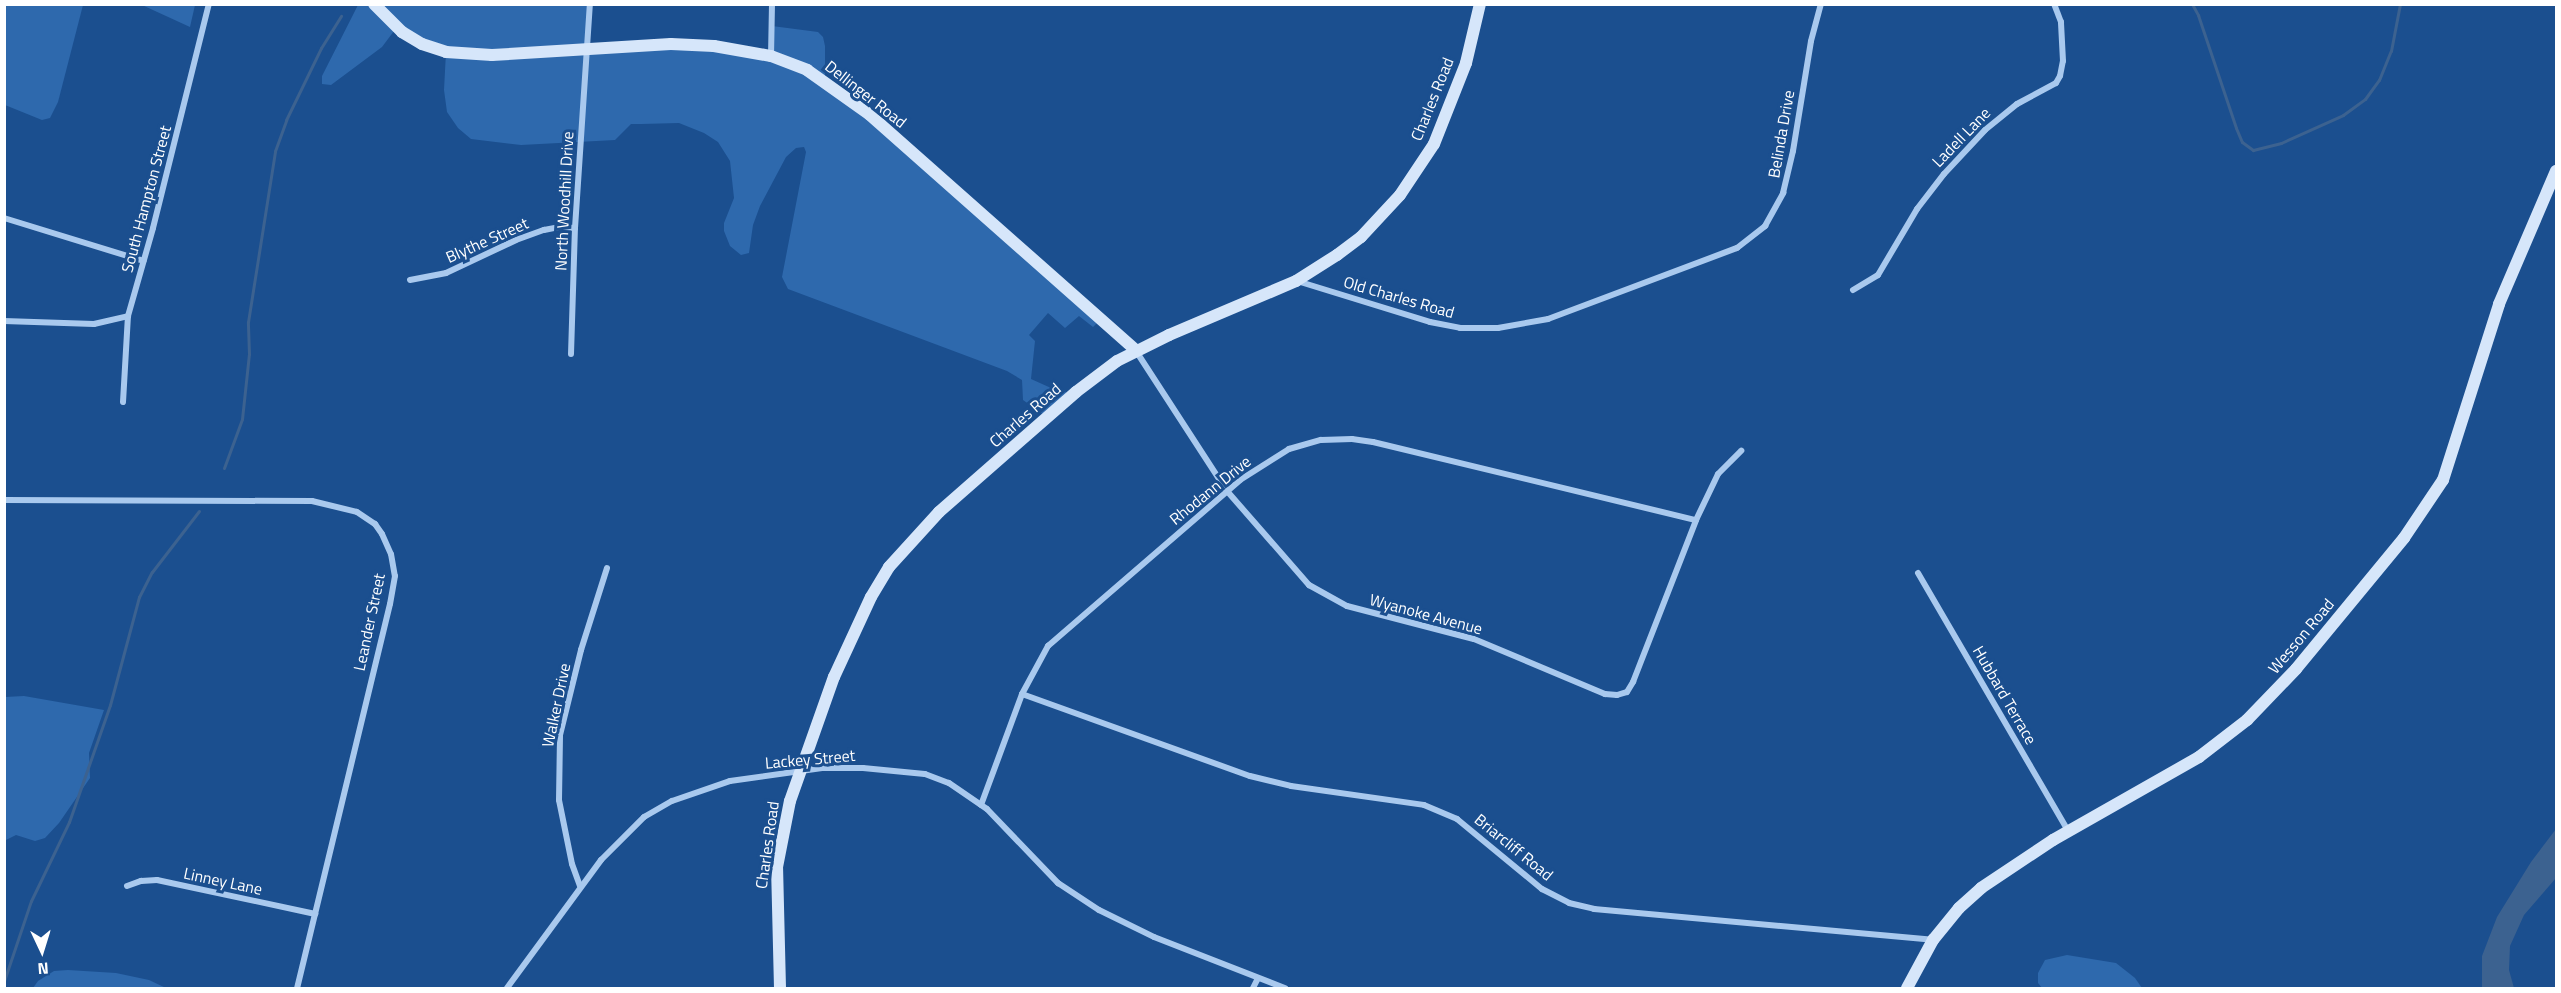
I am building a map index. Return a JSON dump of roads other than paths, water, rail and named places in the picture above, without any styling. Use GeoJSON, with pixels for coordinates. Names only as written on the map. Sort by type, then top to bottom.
{"type":"FeatureCollection","features":[{"type":"Feature","properties":{"kind":"street","name":"South Hampton Street"},"geometry":{"type":"LineString","coordinates":[[123,402],[128,316],[209,4]]}},
{"type":"Feature","properties":{"kind":"street","name":"Dellinger Road"},"geometry":{"type":"LineString","coordinates":[[374,4],[402,32],[422,44],[446,52],[492,55],[671,44],[714,46],[771,56],[824,80],[870,115],[1136,350]]}},
{"type":"Feature","properties":{"kind":"street","name":"North Woodhill Drive"},"geometry":{"type":"LineString","coordinates":[[572,354],[575,228],[590,4]]}},
{"type":"Feature","properties":{"kind":"street"},"geometry":{"type":"LineString","coordinates":[[771,56],[772,4]]}},
{"type":"Feature","properties":{"kind":"street","name":"Charles Road"},"geometry":{"type":"LineString","coordinates":[[780,988],[777,867],[798,772],[852,634],[889,567],[939,512],[1078,390],[1136,350],[1296,281],[1361,237],[1400,195],[1434,144],[1466,63],[1480,4]]}},
{"type":"Feature","properties":{"kind":"street","name":"Belinda Drive"},"geometry":{"type":"LineString","coordinates":[[1666,274],[1737,248],[1753,238],[1775,210],[1789,175],[1811,40],[1821,4]]}},
{"type":"Feature","properties":{"kind":"street","name":"Ladell Lane"},"geometry":{"type":"LineString","coordinates":[[1853,290],[1878,275],[1917,209],[1944,174],[1985,130],[2017,104],[2056,83],[2063,61],[2061,22],[2054,4]]}},
{"type":"Feature","properties":{"kind":"street","name":"Wesson Road"},"geometry":{"type":"LineString","coordinates":[[1907,988],[1933,940],[1959,908],[1981,888],[2008,868],[2068,831],[2199,757],[2247,720],[2296,669],[2404,538],[2443,480],[2499,304],[2556,171]]}},
{"type":"Feature","properties":{"kind":"street"},"geometry":{"type":"LineString","coordinates":[[4,218],[144,261]]}},
{"type":"Feature","properties":{"kind":"street","name":"Blythe Street"},"geometry":{"type":"LineString","coordinates":[[410,280],[446,273],[516,240],[544,230],[575,228]]}},
{"type":"Feature","properties":{"kind":"street","name":"Old Charles Road"},"geometry":{"type":"LineString","coordinates":[[1296,281],[1430,322],[1479,329],[1548,319],[1666,274]]}},
{"type":"Feature","properties":{"kind":"street"},"geometry":{"type":"LineString","coordinates":[[4,321],[94,324],[128,316]]}},
{"type":"Feature","properties":{"kind":"street","name":"Wyanoke Avenue"},"geometry":{"type":"LineString","coordinates":[[1136,350],[1227,491],[1309,585],[1335,601],[1360,611],[1474,639],[1589,689],[1617,695],[1627,692],[1633,682],[1696,520],[1718,474],[1741,451]]}},
{"type":"Feature","properties":{"kind":"street","name":"Rhodann Drive"},"geometry":{"type":"LineString","coordinates":[[981,805],[1022,694],[1040,656],[1048,646],[1227,491],[1261,465],[1289,449],[1321,440],[1352,439],[1696,520]]}},
{"type":"Feature","properties":{"kind":"street","name":"Leander Street"},"geometry":{"type":"LineString","coordinates":[[4,500],[312,501],[357,512],[375,524],[391,554],[395,576],[297,988]]}},
{"type":"Feature","properties":{"kind":"street","name":"Walker Drive"},"geometry":{"type":"LineString","coordinates":[[580,886],[569,854],[559,800],[560,735],[581,650],[607,568]]}},
{"type":"Feature","properties":{"kind":"street","name":"Hubbard Terrace"},"geometry":{"type":"LineString","coordinates":[[1918,573],[2068,831]]}},
{"type":"Feature","properties":{"kind":"street","name":"Briarcliff Road"},"geometry":{"type":"LineString","coordinates":[[1022,694],[1250,776],[1291,786],[1424,805],[1457,819],[1542,889],[1564,900],[1594,909],[1933,940]]}},
{"type":"Feature","properties":{"kind":"street","name":"Lackey Street"},"geometry":{"type":"LineString","coordinates":[[507,988],[580,886],[623,835],[644,817],[672,801],[730,781],[822,768],[864,768],[925,774],[949,783],[981,805],[1038,865],[1078,897],[1154,937],[1285,988]]}},
{"type":"Feature","properties":{"kind":"street","name":"Linney Lane"},"geometry":{"type":"LineString","coordinates":[[127,886],[141,881],[156,880],[315,914]]}},
{"type":"Feature","properties":{"kind":"street"},"geometry":{"type":"LineString","coordinates":[[1252,988],[1258,978]]}},
{"type":"Feature","properties":{"kind":"waterway"},"geometry":{"type":"LineString","coordinates":[[2192,4],[2198,15],[2236,128],[2242,142],[2253,150],[2281,143],[2343,115],[2365,99],[2379,80],[2391,51],[2400,4]]}},
{"type":"Feature","properties":{"kind":"waterway"},"geometry":{"type":"LineString","coordinates":[[224,468],[242,419],[249,354],[248,322],[275,151],[286,120],[321,48],[341,16]]}},
{"type":"Feature","properties":{"kind":"waterway"},"geometry":{"type":"LineString","coordinates":[[4,981],[31,901],[69,822],[110,705],[139,597],[152,572],[199,511]]}}]}
